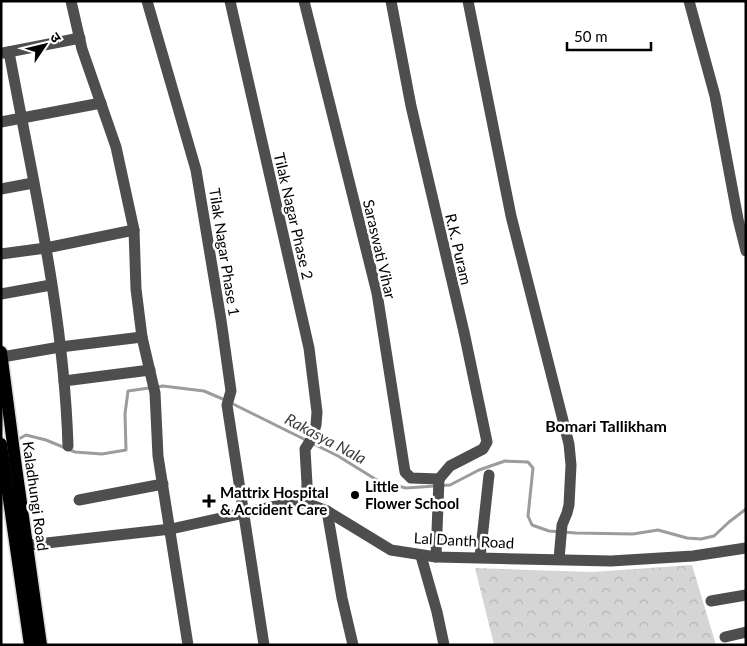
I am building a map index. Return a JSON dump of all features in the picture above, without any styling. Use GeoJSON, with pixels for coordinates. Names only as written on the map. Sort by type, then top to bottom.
{"type":"FeatureCollection","features":[{"type":"Feature","properties":{"kind":"main road","name":"Kaladhungi Road"},"geometry":{"type":"LineString","coordinates":[[1,352],[7,441],[21,546],[30,645]]}},
{"type":"Feature","properties":{"kind":"main road","name":"Kaladhungi Road"},"geometry":{"type":"LineString","coordinates":[[21,546],[41,645]]}},
{"type":"Feature","properties":{"kind":"street"},"geometry":{"type":"LineString","coordinates":[[71,1],[80,38],[116,148],[134,230],[136,289],[142,337],[154,388],[158,456],[188,645]]}},
{"type":"Feature","properties":{"kind":"street","name":"Tilak Nagar Phase 1"},"geometry":{"type":"LineString","coordinates":[[147,1],[196,170],[221,320],[231,391],[227,405],[264,645]]}},
{"type":"Feature","properties":{"kind":"street","name":"Tilak Nagar Phase 2"},"geometry":{"type":"LineString","coordinates":[[230,1],[309,348],[317,412],[312,438],[306,449],[306,504]]}},
{"type":"Feature","properties":{"kind":"street","name":"Saraswati Vihar"},"geometry":{"type":"LineString","coordinates":[[304,1],[377,293],[405,472],[411,478],[439,479]]}},
{"type":"Feature","properties":{"kind":"street","name":"R.K. Puram"},"geometry":{"type":"LineString","coordinates":[[391,1],[411,106],[464,332],[487,442],[483,449],[450,466],[439,479]]}},
{"type":"Feature","properties":{"kind":"street"},"geometry":{"type":"LineString","coordinates":[[468,1],[511,216],[569,444],[571,465],[569,505],[561,531],[559,559]]}},
{"type":"Feature","properties":{"kind":"street"},"geometry":{"type":"LineString","coordinates":[[688,1],[715,96],[738,220],[746,251]]}},
{"type":"Feature","properties":{"kind":"street"},"geometry":{"type":"LineString","coordinates":[[68,446],[64,381],[46,248],[21,118],[5,52],[80,38]]}},
{"type":"Feature","properties":{"kind":"street"},"geometry":{"type":"LineString","coordinates":[[1,122],[101,103]]}},
{"type":"Feature","properties":{"kind":"street"},"geometry":{"type":"LineString","coordinates":[[1,189],[34,182]]}},
{"type":"Feature","properties":{"kind":"street"},"geometry":{"type":"LineString","coordinates":[[1,254],[46,248],[134,230]]}},
{"type":"Feature","properties":{"kind":"street"},"geometry":{"type":"LineString","coordinates":[[1,294],[51,285]]}},
{"type":"Feature","properties":{"kind":"street"},"geometry":{"type":"LineString","coordinates":[[2,357],[60,347],[142,337]]}},
{"type":"Feature","properties":{"kind":"street"},"geometry":{"type":"LineString","coordinates":[[64,381],[150,370]]}},
{"type":"Feature","properties":{"kind":"street"},"geometry":{"type":"LineString","coordinates":[[480,557],[489,475]]}},
{"type":"Feature","properties":{"kind":"street"},"geometry":{"type":"LineString","coordinates":[[436,557],[439,479]]}},
{"type":"Feature","properties":{"kind":"street"},"geometry":{"type":"LineString","coordinates":[[79,500],[163,484]]}},
{"type":"Feature","properties":{"kind":"street","name":"Lal Danth Road"},"geometry":{"type":"LineString","coordinates":[[21,546],[171,529],[280,505],[306,504],[326,511],[391,550],[421,556],[620,561],[693,556],[746,548]]}},
{"type":"Feature","properties":{"kind":"street"},"geometry":{"type":"LineString","coordinates":[[326,511],[353,645]]}},
{"type":"Feature","properties":{"kind":"street"},"geometry":{"type":"LineString","coordinates":[[421,556],[444,645]]}},
{"type":"Feature","properties":{"kind":"street"},"geometry":{"type":"LineString","coordinates":[[711,601],[746,595]]}},
{"type":"Feature","properties":{"kind":"street"},"geometry":{"type":"LineString","coordinates":[[724,637],[746,632]]}},
{"type":"Feature","properties":{"kind":"green space"},"geometry":{"type":"Polygon","coordinates":[[[692,565],[716,645],[494,645],[475,568],[592,572],[692,565]]]}},
{"type":"Feature","properties":{"kind":"waterway","name":"Rakasya Nala"},"geometry":{"type":"LineString","coordinates":[[15,441],[26,435],[46,440],[75,452],[102,454],[126,450],[125,414],[128,391],[163,386],[204,391],[225,400]]}},
{"type":"Feature","properties":{"kind":"waterway","name":"Rakasya Nala"},"geometry":{"type":"LineString","coordinates":[[231,403],[338,456],[380,482],[406,488],[450,485],[479,470],[505,461],[528,462],[533,468],[528,516],[532,525],[549,531],[633,534],[658,530],[687,538],[701,539],[714,536],[746,509]]}},
{"type":"Feature","properties":{"kind":"place","name":"Little Flower School"},"geometry":{"type":"Point","coordinates":[355,495]}},
{"type":"Feature","properties":{"kind":"place","name":"Mattrix Hospital & Accident Care"},"geometry":{"type":"Point","coordinates":[209,501]}},
{"type":"Feature","properties":{"kind":"district","name":"Bomari Tallikham"},"geometry":{"type":"Point","coordinates":[606,425]}}]}
